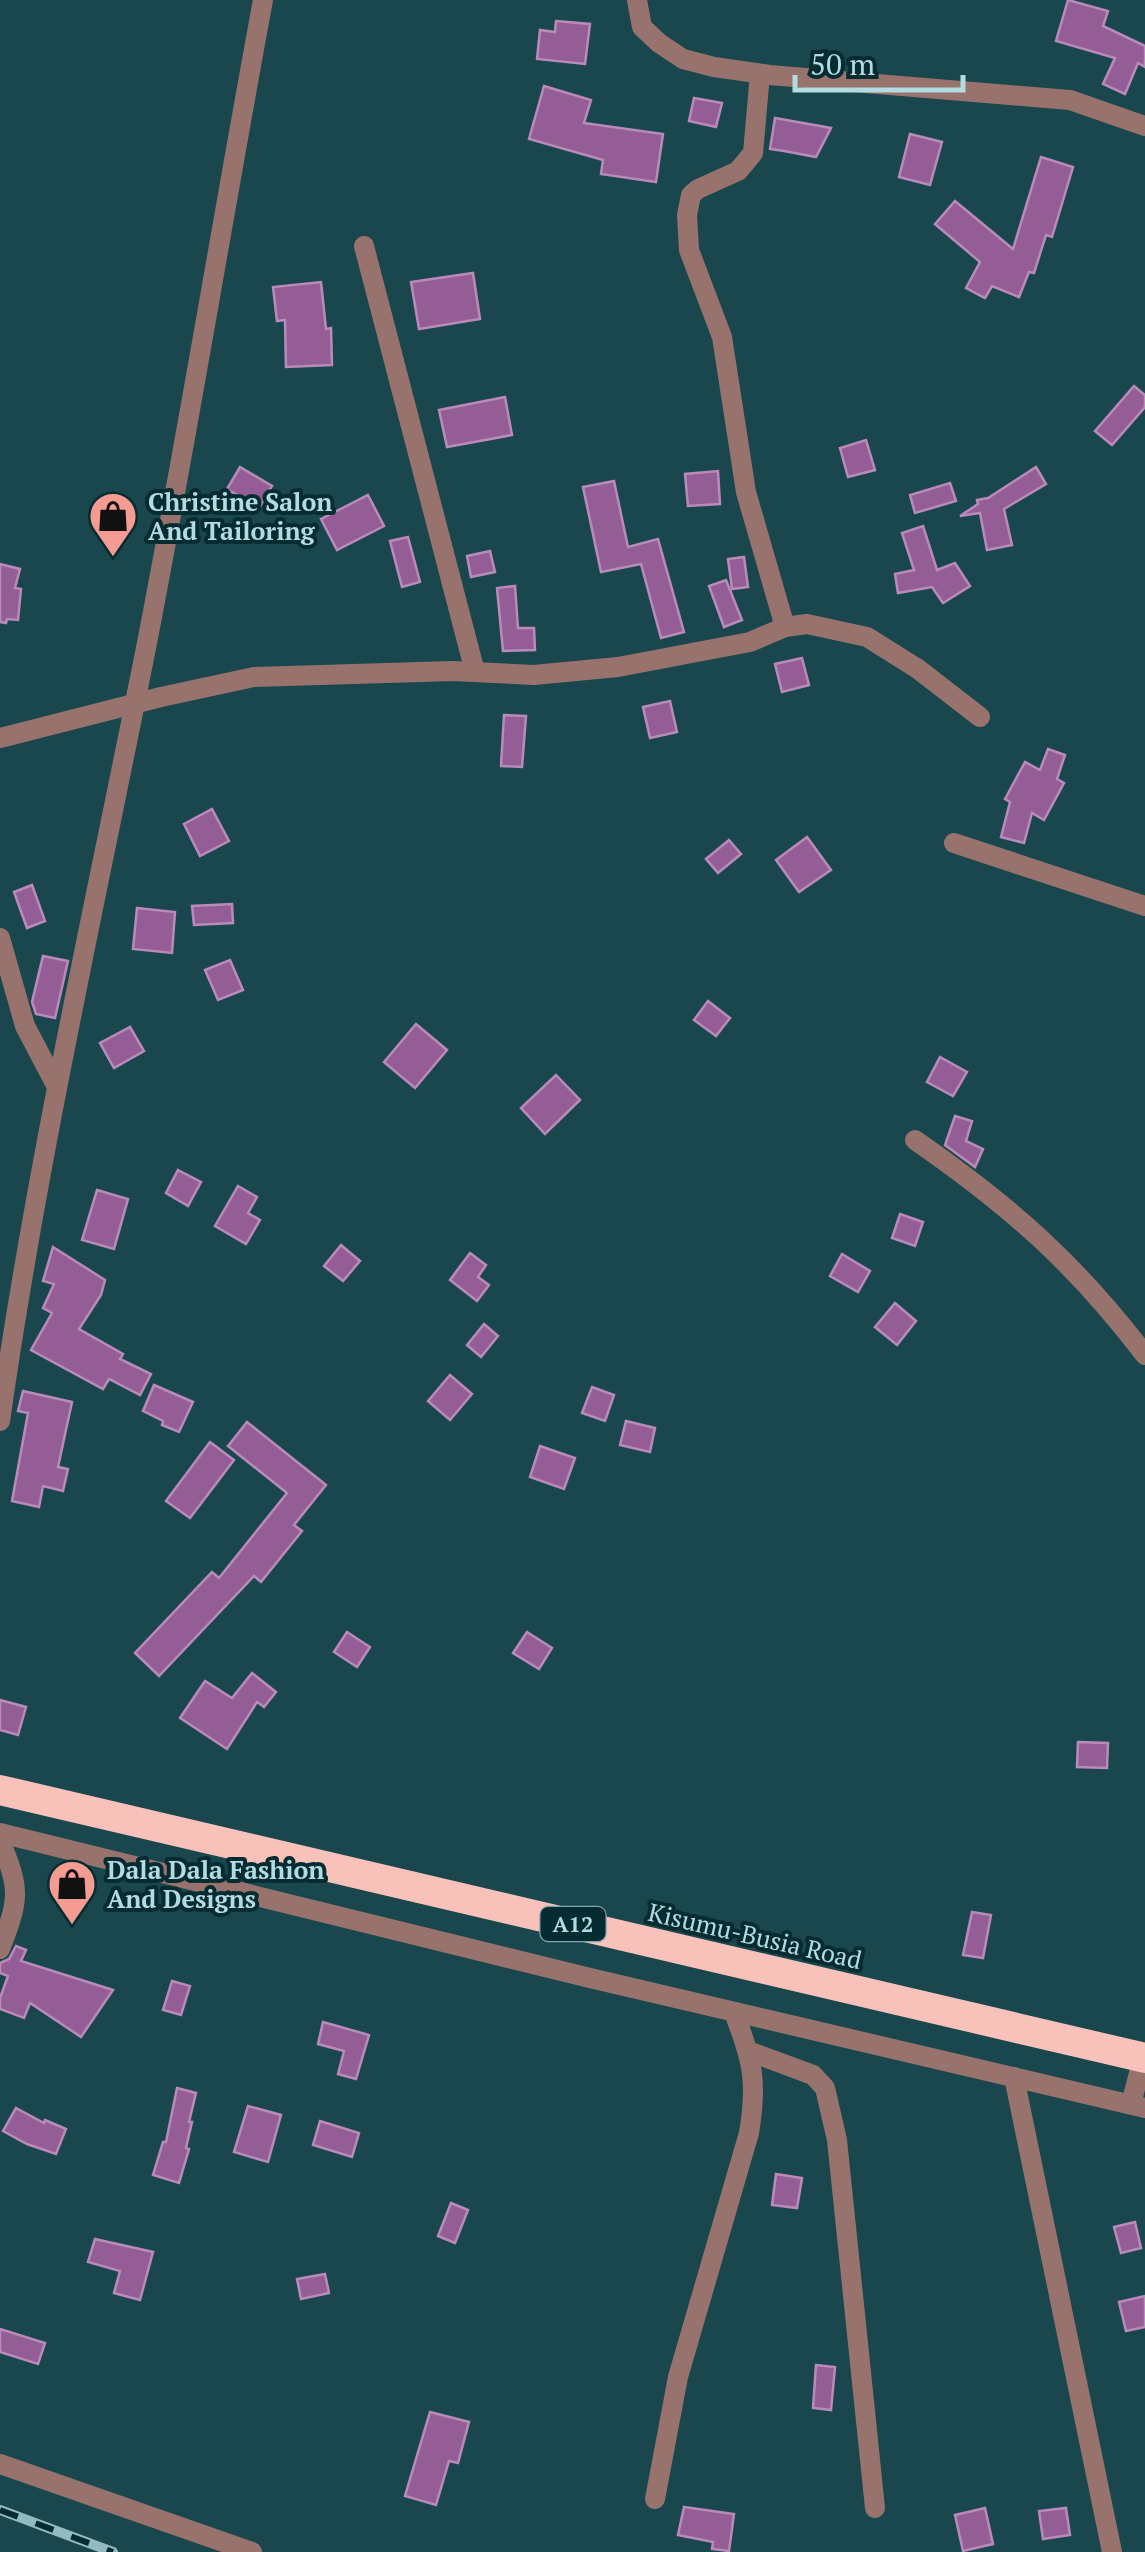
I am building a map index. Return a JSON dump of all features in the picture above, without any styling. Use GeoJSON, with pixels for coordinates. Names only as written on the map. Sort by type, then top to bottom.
{"type":"FeatureCollection","features":[{"type":"Feature","properties":{"kind":"highway","name":"Kisumu-Busia Road"},"geometry":{"type":"LineString","coordinates":[[0,1790],[1144,2058]]}},
{"type":"Feature","properties":{"kind":"street"},"geometry":{"type":"LineString","coordinates":[[0,1413],[56,1086],[134,704],[263,0]]}},
{"type":"Feature","properties":{"kind":"street"},"geometry":{"type":"LineString","coordinates":[[637,0],[642,27],[682,59],[760,74],[1070,100],[1145,126]]}},
{"type":"Feature","properties":{"kind":"street"},"geometry":{"type":"LineString","coordinates":[[760,74],[754,153],[738,170],[698,189],[691,196],[687,215],[689,250],[722,338],[746,492],[785,628]]}},
{"type":"Feature","properties":{"kind":"street"},"geometry":{"type":"LineString","coordinates":[[364,246],[475,672]]}},
{"type":"Feature","properties":{"kind":"street"},"geometry":{"type":"LineString","coordinates":[[0,738],[254,677],[534,674],[618,667],[750,642],[807,624],[867,637],[918,669],[980,717]]}},
{"type":"Feature","properties":{"kind":"street"},"geometry":{"type":"LineString","coordinates":[[954,842],[1145,906]]}},
{"type":"Feature","properties":{"kind":"street"},"geometry":{"type":"LineString","coordinates":[[0,938],[25,1026],[56,1086]]}},
{"type":"Feature","properties":{"kind":"street"},"geometry":{"type":"LineString","coordinates":[[915,1140],[990,1192],[1060,1254],[1112,1311],[1145,1356]]}},
{"type":"Feature","properties":{"kind":"street"},"geometry":{"type":"LineString","coordinates":[[0,1837],[1138,2106],[1144,2058]]}},
{"type":"Feature","properties":{"kind":"street"},"geometry":{"type":"LineString","coordinates":[[0,1837],[18,1893],[0,1949]]}},
{"type":"Feature","properties":{"kind":"street"},"geometry":{"type":"LineString","coordinates":[[655,2498],[678,2377],[750,2133],[755,2071],[734,2012]]}},
{"type":"Feature","properties":{"kind":"street"},"geometry":{"type":"LineString","coordinates":[[748,2051],[814,2076],[825,2088],[837,2140],[875,2508]]}},
{"type":"Feature","properties":{"kind":"street"},"geometry":{"type":"LineString","coordinates":[[1014,2077],[1112,2552]]}},
{"type":"Feature","properties":{"kind":"street"},"geometry":{"type":"LineString","coordinates":[[0,2464],[252,2552]]}},
{"type":"Feature","properties":{"kind":"building"},"geometry":{"type":"Polygon","coordinates":[[[1068,0],[1108,11],[1103,26],[1145,46],[1145,67],[1138,63],[1125,94],[1103,84],[1115,58],[1056,41],[1068,0]]]}},
{"type":"Feature","properties":{"kind":"building"},"geometry":{"type":"Polygon","coordinates":[[[556,21],[590,24],[585,64],[537,59],[540,30],[555,32],[556,21]]]}},
{"type":"Feature","properties":{"kind":"building"},"geometry":{"type":"Polygon","coordinates":[[[544,86],[591,100],[584,123],[663,134],[656,182],[601,174],[603,160],[529,139],[544,86]]]}},
{"type":"Feature","properties":{"kind":"building"},"geometry":{"type":"Polygon","coordinates":[[[694,98],[722,103],[716,127],[689,121],[694,98]]]}},
{"type":"Feature","properties":{"kind":"building"},"geometry":{"type":"Polygon","coordinates":[[[775,118],[831,128],[816,157],[770,149],[775,118]]]}},
{"type":"Feature","properties":{"kind":"building"},"geometry":{"type":"Polygon","coordinates":[[[910,134],[942,142],[930,185],[899,177],[910,134]]]}},
{"type":"Feature","properties":{"kind":"building"},"geometry":{"type":"Polygon","coordinates":[[[1041,157],[1073,167],[1052,237],[1046,235],[1034,273],[1029,272],[1019,297],[992,286],[985,298],[966,288],[980,262],[935,224],[955,201],[1013,249],[1041,157]]]}},
{"type":"Feature","properties":{"kind":"building"},"geometry":{"type":"Polygon","coordinates":[[[473,273],[480,319],[419,329],[411,282],[473,273]]]}},
{"type":"Feature","properties":{"kind":"building"},"geometry":{"type":"Polygon","coordinates":[[[321,282],[326,329],[331,328],[332,365],[286,367],[285,320],[277,321],[273,287],[321,282]]]}},
{"type":"Feature","properties":{"kind":"building"},"geometry":{"type":"Polygon","coordinates":[[[1134,386],[1145,395],[1145,407],[1112,445],[1095,431],[1134,386]]]}},
{"type":"Feature","properties":{"kind":"building"},"geometry":{"type":"Polygon","coordinates":[[[505,397],[512,435],[447,447],[439,410],[505,397]]]}},
{"type":"Feature","properties":{"kind":"building"},"geometry":{"type":"Polygon","coordinates":[[[866,440],[875,470],[848,477],[840,448],[866,440]]]}},
{"type":"Feature","properties":{"kind":"building"},"geometry":{"type":"Polygon","coordinates":[[[240,467],[272,486],[259,508],[227,489],[240,467]]]}},
{"type":"Feature","properties":{"kind":"building"},"geometry":{"type":"Polygon","coordinates":[[[1036,467],[1046,484],[1004,509],[1012,545],[987,550],[980,513],[960,516],[978,504],[977,500],[988,498],[1036,467]]]}},
{"type":"Feature","properties":{"kind":"building"},"geometry":{"type":"Polygon","coordinates":[[[718,471],[720,504],[688,506],[685,474],[718,471]]]}},
{"type":"Feature","properties":{"kind":"building"},"geometry":{"type":"Polygon","coordinates":[[[614,481],[628,547],[658,539],[684,632],[661,638],[641,564],[601,572],[583,487],[614,481]]]}},
{"type":"Feature","properties":{"kind":"building"},"geometry":{"type":"Polygon","coordinates":[[[950,483],[956,501],[915,513],[910,495],[950,483]]]}},
{"type":"Feature","properties":{"kind":"building"},"geometry":{"type":"Polygon","coordinates":[[[368,495],[384,526],[337,550],[321,519],[368,495]]]}},
{"type":"Feature","properties":{"kind":"building"},"geometry":{"type":"Polygon","coordinates":[[[923,526],[937,570],[955,563],[970,586],[943,603],[932,587],[898,593],[895,574],[914,570],[902,533],[923,526]]]}},
{"type":"Feature","properties":{"kind":"building"},"geometry":{"type":"Polygon","coordinates":[[[408,537],[420,582],[402,587],[390,541],[408,537]]]}},
{"type":"Feature","properties":{"kind":"building"},"geometry":{"type":"Polygon","coordinates":[[[490,551],[495,572],[471,577],[467,556],[490,551]]]}},
{"type":"Feature","properties":{"kind":"building"},"geometry":{"type":"Polygon","coordinates":[[[744,557],[748,587],[732,589],[728,559],[744,557]]]}},
{"type":"Feature","properties":{"kind":"building"},"geometry":{"type":"Polygon","coordinates":[[[0,564],[20,569],[15,588],[21,589],[18,620],[7,619],[6,623],[0,622],[0,564]]]}},
{"type":"Feature","properties":{"kind":"building"},"geometry":{"type":"Polygon","coordinates":[[[726,580],[742,620],[724,627],[709,586],[726,580]]]}},
{"type":"Feature","properties":{"kind":"building"},"geometry":{"type":"Polygon","coordinates":[[[515,586],[518,628],[534,628],[535,650],[503,651],[497,588],[515,586]]]}},
{"type":"Feature","properties":{"kind":"building"},"geometry":{"type":"Polygon","coordinates":[[[802,658],[809,685],[782,692],[775,664],[802,658]]]}},
{"type":"Feature","properties":{"kind":"building"},"geometry":{"type":"Polygon","coordinates":[[[670,701],[677,732],[650,738],[643,707],[670,701]]]}},
{"type":"Feature","properties":{"kind":"building"},"geometry":{"type":"Polygon","coordinates":[[[504,715],[526,716],[522,767],[501,766],[504,715]]]}},
{"type":"Feature","properties":{"kind":"building"},"geometry":{"type":"Polygon","coordinates":[[[1048,749],[1065,755],[1057,779],[1064,783],[1044,820],[1032,813],[1024,843],[1001,837],[1010,802],[1005,799],[1025,762],[1040,770],[1048,749]]]}},
{"type":"Feature","properties":{"kind":"building"},"geometry":{"type":"Polygon","coordinates":[[[212,809],[229,841],[200,856],[184,824],[212,809]]]}},
{"type":"Feature","properties":{"kind":"building"},"geometry":{"type":"Polygon","coordinates":[[[807,837],[831,870],[799,892],[776,860],[807,837]]]}},
{"type":"Feature","properties":{"kind":"building"},"geometry":{"type":"Polygon","coordinates":[[[729,840],[741,854],[718,873],[706,859],[729,840]]]}},
{"type":"Feature","properties":{"kind":"building"},"geometry":{"type":"Polygon","coordinates":[[[32,885],[45,921],[27,928],[14,892],[32,885]]]}},
{"type":"Feature","properties":{"kind":"building"},"geometry":{"type":"Polygon","coordinates":[[[232,904],[233,923],[194,925],[192,906],[232,904]]]}},
{"type":"Feature","properties":{"kind":"building"},"geometry":{"type":"Polygon","coordinates":[[[137,908],[175,912],[172,953],[133,949],[137,908]]]}},
{"type":"Feature","properties":{"kind":"building"},"geometry":{"type":"Polygon","coordinates":[[[43,956],[68,961],[55,1018],[36,1014],[32,1002],[43,956]]]}},
{"type":"Feature","properties":{"kind":"building"},"geometry":{"type":"Polygon","coordinates":[[[230,960],[243,990],[218,1000],[205,970],[230,960]]]}},
{"type":"Feature","properties":{"kind":"building"},"geometry":{"type":"Polygon","coordinates":[[[708,1001],[730,1018],[716,1036],[694,1020],[708,1001]]]}},
{"type":"Feature","properties":{"kind":"building"},"geometry":{"type":"Polygon","coordinates":[[[416,1024],[447,1050],[415,1088],[384,1062],[416,1024]]]}},
{"type":"Feature","properties":{"kind":"building"},"geometry":{"type":"Polygon","coordinates":[[[130,1027],[144,1051],[114,1068],[100,1043],[130,1027]]]}},
{"type":"Feature","properties":{"kind":"building"},"geometry":{"type":"Polygon","coordinates":[[[940,1057],[967,1072],[953,1096],[927,1082],[940,1057]]]}},
{"type":"Feature","properties":{"kind":"building"},"geometry":{"type":"Polygon","coordinates":[[[556,1075],[580,1100],[545,1134],[521,1108],[556,1075]]]}},
{"type":"Feature","properties":{"kind":"building"},"geometry":{"type":"Polygon","coordinates":[[[955,1116],[972,1121],[966,1141],[983,1149],[975,1167],[945,1145],[955,1116]]]}},
{"type":"Feature","properties":{"kind":"building"},"geometry":{"type":"Polygon","coordinates":[[[178,1170],[201,1182],[188,1206],[166,1193],[178,1170]]]}},
{"type":"Feature","properties":{"kind":"building"},"geometry":{"type":"Polygon","coordinates":[[[238,1186],[257,1197],[248,1213],[260,1220],[246,1244],[215,1226],[238,1186]]]}},
{"type":"Feature","properties":{"kind":"building"},"geometry":{"type":"Polygon","coordinates":[[[97,1190],[128,1199],[114,1249],[82,1240],[97,1190]]]}},
{"type":"Feature","properties":{"kind":"building"},"geometry":{"type":"Polygon","coordinates":[[[900,1214],[923,1222],[915,1246],[892,1238],[900,1214]]]}},
{"type":"Feature","properties":{"kind":"building"},"geometry":{"type":"Polygon","coordinates":[[[341,1245],[360,1261],[343,1281],[324,1266],[341,1245]]]}},
{"type":"Feature","properties":{"kind":"building"},"geometry":{"type":"Polygon","coordinates":[[[53,1247],[105,1280],[101,1295],[79,1329],[123,1354],[120,1359],[151,1374],[140,1395],[109,1379],[103,1389],[31,1350],[52,1313],[43,1308],[54,1284],[43,1281],[53,1247]]]}},
{"type":"Feature","properties":{"kind":"building"},"geometry":{"type":"Polygon","coordinates":[[[470,1253],[486,1265],[478,1277],[489,1285],[477,1301],[450,1280],[470,1253]]]}},
{"type":"Feature","properties":{"kind":"building"},"geometry":{"type":"Polygon","coordinates":[[[842,1254],[870,1271],[858,1292],[830,1276],[842,1254]]]}},
{"type":"Feature","properties":{"kind":"building"},"geometry":{"type":"Polygon","coordinates":[[[895,1303],[916,1321],[897,1345],[875,1327],[895,1303]]]}},
{"type":"Feature","properties":{"kind":"building"},"geometry":{"type":"Polygon","coordinates":[[[484,1324],[498,1336],[481,1357],[467,1345],[484,1324]]]}},
{"type":"Feature","properties":{"kind":"building"},"geometry":{"type":"Polygon","coordinates":[[[450,1375],[472,1394],[450,1420],[428,1401],[450,1375]]]}},
{"type":"Feature","properties":{"kind":"building"},"geometry":{"type":"Polygon","coordinates":[[[154,1385],[193,1402],[179,1432],[143,1411],[154,1385]]]}},
{"type":"Feature","properties":{"kind":"building"},"geometry":{"type":"Polygon","coordinates":[[[592,1387],[614,1395],[605,1421],[582,1413],[592,1387]]]}},
{"type":"Feature","properties":{"kind":"building"},"geometry":{"type":"Polygon","coordinates":[[[23,1391],[72,1402],[58,1467],[68,1469],[63,1491],[43,1486],[39,1507],[12,1501],[28,1413],[18,1411],[23,1391]]]}},
{"type":"Feature","properties":{"kind":"building"},"geometry":{"type":"Polygon","coordinates":[[[626,1421],[655,1428],[650,1452],[620,1445],[626,1421]]]}},
{"type":"Feature","properties":{"kind":"building"},"geometry":{"type":"Polygon","coordinates":[[[247,1422],[326,1485],[294,1525],[302,1531],[261,1582],[254,1576],[159,1676],[135,1653],[212,1572],[219,1578],[287,1493],[228,1446],[247,1422]]]}},
{"type":"Feature","properties":{"kind":"building"},"geometry":{"type":"Polygon","coordinates":[[[210,1442],[234,1460],[190,1518],[166,1501],[210,1442]]]}},
{"type":"Feature","properties":{"kind":"building"},"geometry":{"type":"Polygon","coordinates":[[[540,1446],[575,1458],[564,1489],[530,1477],[540,1446]]]}},
{"type":"Feature","properties":{"kind":"building"},"geometry":{"type":"Polygon","coordinates":[[[347,1632],[370,1647],[357,1667],[334,1652],[347,1632]]]}},
{"type":"Feature","properties":{"kind":"building"},"geometry":{"type":"Polygon","coordinates":[[[527,1632],[552,1648],[539,1669],[513,1653],[527,1632]]]}},
{"type":"Feature","properties":{"kind":"building"},"geometry":{"type":"Polygon","coordinates":[[[252,1673],[276,1692],[264,1707],[257,1702],[227,1749],[180,1718],[205,1681],[232,1698],[252,1673]]]}},
{"type":"Feature","properties":{"kind":"building"},"geometry":{"type":"Polygon","coordinates":[[[0,1700],[26,1707],[18,1735],[0,1730],[0,1700]]]}},
{"type":"Feature","properties":{"kind":"building"},"geometry":{"type":"Polygon","coordinates":[[[1078,1742],[1108,1743],[1107,1768],[1077,1767],[1078,1742]]]}},
{"type":"Feature","properties":{"kind":"building"},"geometry":{"type":"Polygon","coordinates":[[[972,1912],[991,1915],[983,1958],[963,1955],[972,1912]]]}},
{"type":"Feature","properties":{"kind":"building"},"geometry":{"type":"Polygon","coordinates":[[[16,1946],[26,1950],[21,1961],[113,1990],[81,2037],[30,2003],[24,2018],[0,2009],[8,1976],[0,1973],[0,1963],[9,1959],[16,1946]]]}},
{"type":"Feature","properties":{"kind":"building"},"geometry":{"type":"Polygon","coordinates":[[[172,1981],[190,1986],[181,2015],[163,2010],[172,1981]]]}},
{"type":"Feature","properties":{"kind":"building"},"geometry":{"type":"Polygon","coordinates":[[[323,2022],[369,2035],[356,2079],[338,2074],[344,2051],[318,2044],[323,2022]]]}},
{"type":"Feature","properties":{"kind":"building"},"geometry":{"type":"Polygon","coordinates":[[[177,2088],[196,2093],[189,2122],[189,2149],[179,2183],[153,2175],[166,2142],[177,2088]]]}},
{"type":"Feature","properties":{"kind":"building"},"geometry":{"type":"Polygon","coordinates":[[[248,2106],[281,2115],[268,2162],[234,2152],[248,2106]]]}},
{"type":"Feature","properties":{"kind":"building"},"geometry":{"type":"Polygon","coordinates":[[[16,2108],[66,2129],[56,2154],[3,2131],[16,2108]]]}},
{"type":"Feature","properties":{"kind":"building"},"geometry":{"type":"Polygon","coordinates":[[[320,2121],[359,2133],[352,2157],[313,2145],[320,2121]]]}},
{"type":"Feature","properties":{"kind":"building"},"geometry":{"type":"Polygon","coordinates":[[[776,2174],[802,2178],[797,2208],[772,2205],[776,2174]]]}},
{"type":"Feature","properties":{"kind":"building"},"geometry":{"type":"Polygon","coordinates":[[[451,2203],[468,2210],[455,2243],[438,2236],[451,2203]]]}},
{"type":"Feature","properties":{"kind":"building"},"geometry":{"type":"Polygon","coordinates":[[[1135,2222],[1141,2248],[1121,2253],[1114,2227],[1135,2222]]]}},
{"type":"Feature","properties":{"kind":"building"},"geometry":{"type":"Polygon","coordinates":[[[95,2239],[153,2252],[140,2300],[114,2293],[120,2271],[88,2262],[95,2239]]]}},
{"type":"Feature","properties":{"kind":"building"},"geometry":{"type":"Polygon","coordinates":[[[325,2274],[329,2293],[301,2299],[297,2279],[325,2274]]]}},
{"type":"Feature","properties":{"kind":"building"},"geometry":{"type":"Polygon","coordinates":[[[1145,2296],[1145,2327],[1126,2331],[1119,2302],[1145,2296]]]}},
{"type":"Feature","properties":{"kind":"building"},"geometry":{"type":"Polygon","coordinates":[[[0,2329],[45,2343],[38,2364],[0,2352],[0,2329]]]}},
{"type":"Feature","properties":{"kind":"building"},"geometry":{"type":"Polygon","coordinates":[[[816,2365],[835,2367],[831,2410],[813,2408],[816,2365]]]}},
{"type":"Feature","properties":{"kind":"building"},"geometry":{"type":"Polygon","coordinates":[[[430,2412],[469,2422],[458,2463],[449,2461],[436,2505],[405,2496],[430,2412]]]}},
{"type":"Feature","properties":{"kind":"building"},"geometry":{"type":"Polygon","coordinates":[[[684,2507],[734,2514],[729,2551],[712,2549],[713,2542],[678,2535],[684,2507]]]}},
{"type":"Feature","properties":{"kind":"building"},"geometry":{"type":"Polygon","coordinates":[[[985,2508],[993,2544],[963,2551],[955,2515],[985,2508]]]}},
{"type":"Feature","properties":{"kind":"building"},"geometry":{"type":"Polygon","coordinates":[[[1066,2508],[1070,2535],[1043,2539],[1039,2511],[1066,2508]]]}},
{"type":"Feature","properties":{"kind":"railway"},"geometry":{"type":"LineString","coordinates":[[0,2510],[113,2552]]}},
{"type":"Feature","properties":{"kind":"place","name":"Christine Salon And Tailoring"},"geometry":{"type":"Point","coordinates":[113,558]}},
{"type":"Feature","properties":{"kind":"place","name":"Dala Dala Fashion And Designs"},"geometry":{"type":"Point","coordinates":[72,1926]}}]}
